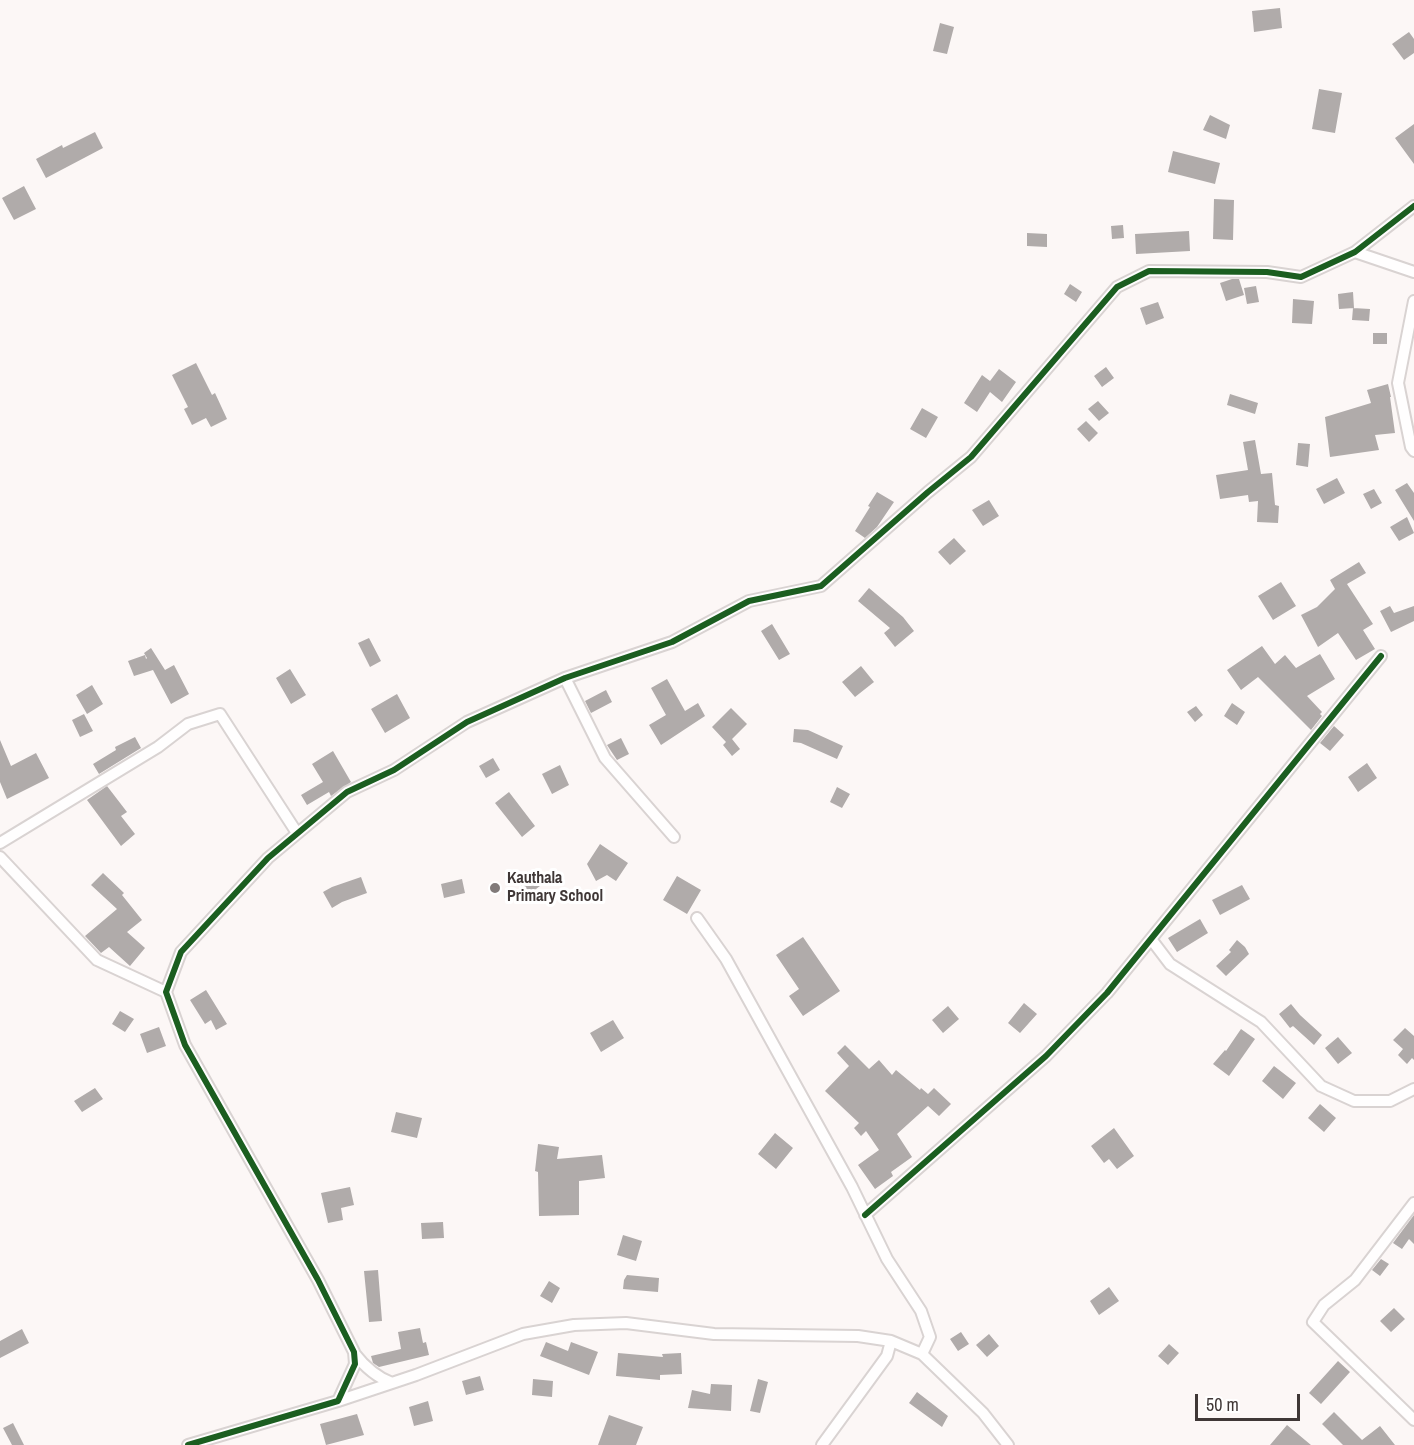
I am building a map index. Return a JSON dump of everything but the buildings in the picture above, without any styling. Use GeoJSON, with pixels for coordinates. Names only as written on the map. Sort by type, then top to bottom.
{"type":"FeatureCollection","features":[{"type":"Feature","properties":{"kind":"street"},"geometry":{"type":"LineString","coordinates":[[392,1383],[380,1378],[363,1365],[354,1352],[318,1280],[185,1045],[166,992],[181,952],[268,858],[347,792],[394,770],[467,722],[565,678],[672,642],[750,601],[821,586],[971,457],[1117,287],[1149,271],[1267,272],[1301,277],[1355,252],[1414,206]]}},
{"type":"Feature","properties":{"kind":"street"},"geometry":{"type":"LineString","coordinates":[[1355,252],[1414,272]]}},
{"type":"Feature","properties":{"kind":"street"},"geometry":{"type":"LineString","coordinates":[[1414,301],[1398,382],[1411,447],[1414,451]]}},
{"type":"Feature","properties":{"kind":"street"},"geometry":{"type":"LineString","coordinates":[[865,1215],[1046,1056],[1107,993],[1381,656]]}},
{"type":"Feature","properties":{"kind":"street"},"geometry":{"type":"LineString","coordinates":[[565,678],[605,758],[674,837]]}},
{"type":"Feature","properties":{"kind":"street"},"geometry":{"type":"LineString","coordinates":[[0,843],[158,747],[188,724],[220,714],[297,833]]}},
{"type":"Feature","properties":{"kind":"street"},"geometry":{"type":"LineString","coordinates":[[0,857],[97,960],[166,992]]}},
{"type":"Feature","properties":{"kind":"street"},"geometry":{"type":"LineString","coordinates":[[697,918],[726,959],[852,1186],[887,1259],[921,1311],[930,1337],[922,1354]]}},
{"type":"Feature","properties":{"kind":"street"},"geometry":{"type":"LineString","coordinates":[[1150,939],[1170,964],[1261,1022],[1321,1086],[1354,1101],[1390,1101],[1414,1089]]}},
{"type":"Feature","properties":{"kind":"street"},"geometry":{"type":"LineString","coordinates":[[1414,1203],[1355,1281],[1324,1305],[1313,1322],[1414,1420]]}},
{"type":"Feature","properties":{"kind":"street"},"geometry":{"type":"LineString","coordinates":[[189,1445],[338,1401],[523,1334],[574,1324],[626,1323],[714,1334],[858,1336],[891,1341],[922,1354],[982,1413],[1008,1445]]}},
{"type":"Feature","properties":{"kind":"street"},"geometry":{"type":"LineString","coordinates":[[822,1445],[887,1356],[891,1341]]}},
{"type":"Feature","properties":{"kind":"street"},"geometry":{"type":"LineString","coordinates":[[338,1401],[355,1364],[354,1352]]}},
{"type":"Feature","properties":{"kind":"cycle path"},"geometry":{"type":"LineString","coordinates":[[188,1445],[338,1401],[355,1364],[354,1352],[318,1280],[185,1045],[166,992],[181,952],[268,858],[347,792],[394,770],[467,722],[565,678],[672,642],[749,601],[821,586],[971,457],[1117,287],[1149,271],[1267,272],[1301,277],[1355,252],[1414,206]]}},
{"type":"Feature","properties":{"kind":"cycle path"},"geometry":{"type":"LineString","coordinates":[[865,1215],[1046,1056],[1107,993],[1381,656]]}},
{"type":"Feature","properties":{"kind":"place","name":"Kauthala Primary School"},"geometry":{"type":"Point","coordinates":[495,888]}}]}
